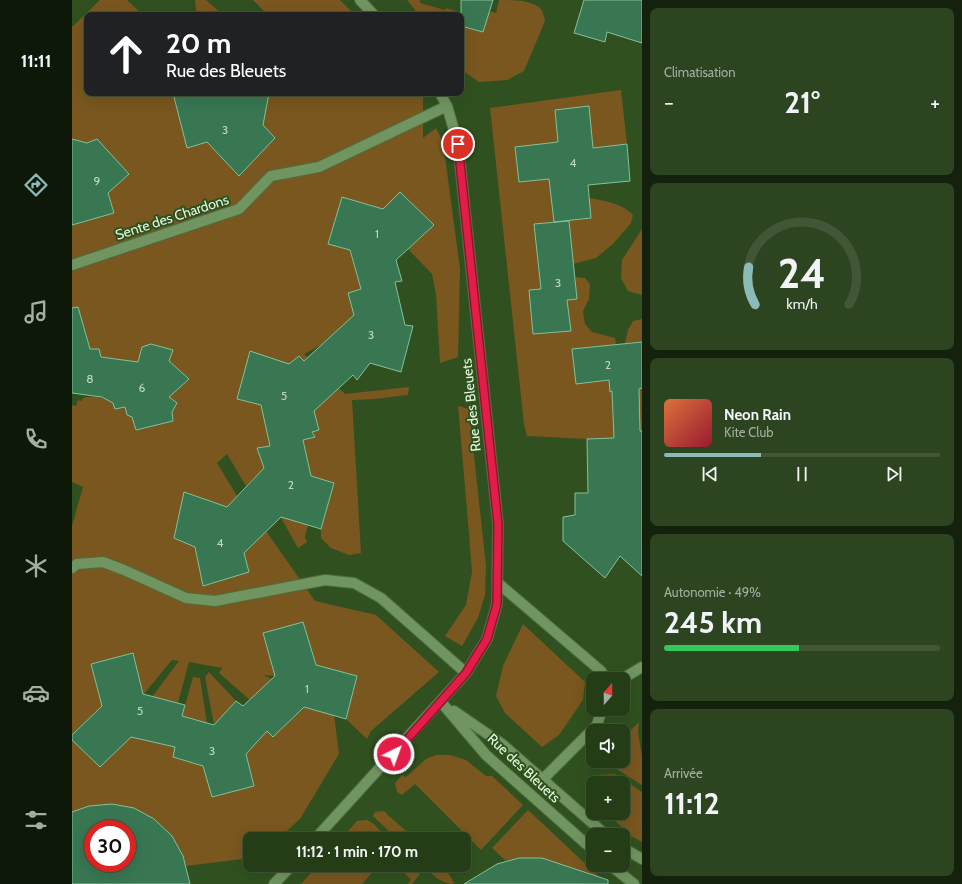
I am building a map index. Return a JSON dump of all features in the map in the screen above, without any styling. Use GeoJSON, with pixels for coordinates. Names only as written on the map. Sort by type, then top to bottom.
{"type":"FeatureCollection","features":[{"type":"Feature","properties":{"kind":"street"},"geometry":{"type":"LineString","coordinates":[[360,0],[371,12]]}},
{"type":"Feature","properties":{"kind":"street","name":"Rue des Bleuets"},"geometry":{"type":"LineString","coordinates":[[441,702],[466,673],[487,639],[497,604],[498,583],[498,524],[458,144],[447,106],[442,96]]}},
{"type":"Feature","properties":{"kind":"street","name":"Sente des Chardons"},"geometry":{"type":"LineString","coordinates":[[72,265],[239,209],[271,176],[319,167],[447,106]]}},
{"type":"Feature","properties":{"kind":"street"},"geometry":{"type":"LineString","coordinates":[[72,568],[77,564],[103,562],[186,598],[215,601],[324,580],[354,583],[381,598],[466,673]]}},
{"type":"Feature","properties":{"kind":"street"},"geometry":{"type":"LineString","coordinates":[[498,583],[602,672]]}},
{"type":"Feature","properties":{"kind":"street"},"geometry":{"type":"LineString","coordinates":[[630,674],[642,667]]}},
{"type":"Feature","properties":{"kind":"street"},"geometry":{"type":"LineString","coordinates":[[321,832],[441,702]]}},
{"type":"Feature","properties":{"kind":"street","name":"Rue des Bleuets"},"geometry":{"type":"LineString","coordinates":[[441,702],[502,744],[598,828]]}},
{"type":"Feature","properties":{"kind":"street","name":"Rue des Bleuets"},"geometry":{"type":"LineString","coordinates":[[441,702],[486,755],[586,844]]}},
{"type":"Feature","properties":{"kind":"street"},"geometry":{"type":"LineString","coordinates":[[542,780],[597,725],[600,716]]}},
{"type":"Feature","properties":{"kind":"street"},"geometry":{"type":"LineString","coordinates":[[630,852],[642,859]]}},
{"type":"Feature","properties":{"kind":"street"},"geometry":{"type":"LineString","coordinates":[[274,884],[285,872]]}},
{"type":"Feature","properties":{"kind":"street"},"geometry":{"type":"LineString","coordinates":[[618,872],[633,884]]}},
{"type":"Feature","properties":{"kind":"shaded area"},"geometry":{"type":"Polygon","coordinates":[[[100,0],[127,0],[140,12],[88,12],[100,0]]]}},
{"type":"Feature","properties":{"kind":"shaded area"},"geometry":{"type":"Polygon","coordinates":[[[195,0],[206,0],[220,12],[197,12],[195,0]]]}},
{"type":"Feature","properties":{"kind":"shaded area"},"geometry":{"type":"Polygon","coordinates":[[[253,0],[340,0],[352,12],[265,12],[253,0]]]}},
{"type":"Feature","properties":{"kind":"shaded area"},"geometry":{"type":"Polygon","coordinates":[[[407,0],[420,0],[420,3],[445,10],[446,8],[456,11],[456,12],[417,12],[407,0]]]}},
{"type":"Feature","properties":{"kind":"shaded area"},"geometry":{"type":"Polygon","coordinates":[[[499,0],[522,1],[533,4],[541,9],[545,21],[524,71],[507,80],[479,82],[464,72],[464,27],[483,32],[489,11],[496,13],[499,0]]]}},
{"type":"Feature","properties":{"kind":"shaded area"},"geometry":{"type":"Polygon","coordinates":[[[84,15],[84,96],[178,96],[187,148],[207,142],[239,176],[275,138],[260,122],[268,96],[423,96],[423,138],[436,128],[443,142],[460,269],[458,357],[440,363],[436,294],[432,274],[408,249],[434,225],[400,192],[383,209],[342,197],[328,244],[350,250],[361,289],[348,293],[354,315],[321,345],[304,354],[345,394],[409,387],[408,395],[352,400],[361,553],[349,555],[331,548],[321,538],[321,529],[334,484],[311,476],[303,440],[315,437],[305,419],[334,393],[261,405],[270,446],[257,448],[264,468],[246,486],[227,454],[217,463],[237,496],[233,501],[235,503],[228,507],[184,492],[203,586],[248,572],[244,553],[266,531],[315,601],[376,615],[439,672],[371,731],[367,739],[346,719],[357,676],[316,665],[303,622],[263,633],[275,676],[263,675],[272,679],[250,700],[219,673],[222,668],[189,662],[178,703],[152,697],[179,661],[172,660],[143,695],[133,653],[91,664],[102,706],[72,735],[72,526],[83,487],[72,482],[72,405],[76,406],[78,400],[81,401],[83,398],[88,397],[99,397],[106,399],[113,403],[115,409],[125,407],[127,415],[132,417],[136,430],[173,421],[172,412],[177,404],[169,397],[189,379],[169,361],[172,350],[151,344],[142,347],[138,362],[101,357],[99,349],[90,349],[72,332],[72,225],[114,213],[108,193],[129,174],[97,140],[87,143],[72,139],[72,27],[84,15]]]}},
{"type":"Feature","properties":{"kind":"shaded area"},"geometry":{"type":"Polygon","coordinates":[[[621,90],[627,144],[593,148],[589,106],[555,110],[558,142],[515,147],[519,182],[549,179],[554,222],[534,224],[541,289],[529,291],[533,334],[571,331],[567,300],[577,299],[575,277],[585,278],[590,284],[589,299],[583,311],[585,324],[592,332],[615,338],[616,345],[572,349],[576,384],[609,380],[610,392],[642,388],[642,431],[614,425],[614,438],[587,439],[527,436],[524,424],[490,108],[621,90]]]}},
{"type":"Feature","properties":{"kind":"shaded area"},"geometry":{"type":"Polygon","coordinates":[[[589,198],[618,205],[633,215],[631,223],[613,244],[596,258],[573,264],[569,220],[591,218],[589,198]]]}},
{"type":"Feature","properties":{"kind":"shaded area"},"geometry":{"type":"Polygon","coordinates":[[[642,229],[642,295],[628,291],[621,278],[622,260],[642,229]]]}},
{"type":"Feature","properties":{"kind":"shaded area"},"geometry":{"type":"Polygon","coordinates":[[[642,319],[642,342],[625,343],[628,330],[633,321],[642,319]]]}},
{"type":"Feature","properties":{"kind":"shaded area"},"geometry":{"type":"Polygon","coordinates":[[[458,406],[469,409],[486,566],[485,595],[478,618],[462,646],[445,636],[466,605],[472,572],[458,406]]]}},
{"type":"Feature","properties":{"kind":"shaded area"},"geometry":{"type":"Polygon","coordinates":[[[280,516],[308,525],[305,537],[307,542],[298,548],[280,516]]]}},
{"type":"Feature","properties":{"kind":"shaded area"},"geometry":{"type":"Polygon","coordinates":[[[523,624],[585,682],[583,700],[559,735],[542,747],[505,713],[496,696],[503,666],[523,624]]]}},
{"type":"Feature","properties":{"kind":"shaded area"},"geometry":{"type":"Polygon","coordinates":[[[209,672],[236,701],[214,725],[205,677],[209,672]]]}},
{"type":"Feature","properties":{"kind":"shaded area"},"geometry":{"type":"Polygon","coordinates":[[[193,677],[200,678],[207,723],[182,716],[193,677]]]}},
{"type":"Feature","properties":{"kind":"shaded area"},"geometry":{"type":"Polygon","coordinates":[[[304,707],[334,715],[339,754],[300,819],[286,832],[243,832],[243,859],[186,866],[183,856],[172,836],[155,820],[134,808],[72,812],[72,740],[100,767],[131,737],[175,747],[173,757],[203,766],[212,797],[254,786],[246,754],[267,731],[273,737],[304,707]]]}},
{"type":"Feature","properties":{"kind":"shaded area"},"geometry":{"type":"Polygon","coordinates":[[[639,722],[638,732],[642,757],[642,785],[617,768],[630,768],[630,731],[639,722]]]}},
{"type":"Feature","properties":{"kind":"shaded area"},"geometry":{"type":"Polygon","coordinates":[[[436,755],[450,755],[466,760],[486,776],[492,776],[523,805],[481,850],[471,840],[471,832],[463,832],[415,784],[402,795],[397,792],[395,783],[402,775],[406,777],[426,759],[436,755]]]}},
{"type":"Feature","properties":{"kind":"shaded area"},"geometry":{"type":"Polygon","coordinates":[[[615,774],[618,776],[597,776],[615,774]]]}},
{"type":"Feature","properties":{"kind":"shaded area"},"geometry":{"type":"Polygon","coordinates":[[[630,784],[642,792],[642,842],[630,835],[630,828],[623,828],[614,820],[630,820],[630,784]]]}},
{"type":"Feature","properties":{"kind":"shaded area"},"geometry":{"type":"Polygon","coordinates":[[[528,810],[586,864],[586,872],[594,872],[607,884],[542,858],[519,858],[506,861],[492,848],[528,810]]]}},
{"type":"Feature","properties":{"kind":"shaded area"},"geometry":{"type":"Polygon","coordinates":[[[384,811],[407,832],[390,832],[373,816],[375,812],[384,811]]]}},
{"type":"Feature","properties":{"kind":"shaded area"},"geometry":{"type":"Polygon","coordinates":[[[367,820],[374,824],[381,832],[347,832],[357,821],[367,820]]]}},
{"type":"Feature","properties":{"kind":"shaded area"},"geometry":{"type":"Polygon","coordinates":[[[312,872],[373,872],[362,884],[301,884],[312,872]]]}},
{"type":"Feature","properties":{"kind":"shaded area"},"geometry":{"type":"Polygon","coordinates":[[[404,872],[418,872],[420,874],[412,884],[408,884],[411,880],[404,872]]]}},
{"type":"Feature","properties":{"kind":"shaded area"},"geometry":{"type":"Polygon","coordinates":[[[430,872],[448,872],[454,884],[449,884],[430,872]]]}},
{"type":"Feature","properties":{"kind":"building"},"geometry":{"type":"Polygon","coordinates":[[[461,0],[493,0],[483,32],[464,27],[464,12],[461,12],[461,0]]]}},
{"type":"Feature","properties":{"kind":"building"},"geometry":{"type":"Polygon","coordinates":[[[584,0],[642,0],[642,43],[607,32],[605,42],[574,33],[584,0]]]}},
{"type":"Feature","properties":{"kind":"building"},"geometry":{"type":"Polygon","coordinates":[[[174,96],[268,96],[263,125],[275,138],[239,176],[207,142],[187,148],[174,96]]]}},
{"type":"Feature","properties":{"kind":"building"},"geometry":{"type":"Polygon","coordinates":[[[589,106],[593,148],[627,144],[630,181],[588,185],[591,218],[554,222],[549,179],[519,182],[515,147],[558,142],[555,110],[589,106]]]}},
{"type":"Feature","properties":{"kind":"building"},"geometry":{"type":"Polygon","coordinates":[[[72,139],[87,143],[97,139],[129,174],[108,193],[114,213],[72,225],[72,139]]]}},
{"type":"Feature","properties":{"kind":"building"},"geometry":{"type":"Polygon","coordinates":[[[400,192],[434,225],[396,260],[402,281],[395,282],[405,325],[413,326],[401,372],[370,363],[357,380],[353,375],[314,411],[319,430],[312,432],[315,437],[303,440],[311,476],[334,483],[321,529],[281,517],[244,553],[249,572],[203,586],[195,547],[174,538],[184,492],[227,507],[264,468],[257,448],[270,446],[261,405],[237,399],[250,351],[289,364],[299,356],[304,361],[354,315],[348,293],[361,289],[350,250],[328,244],[342,197],[383,209],[400,192]]]}},
{"type":"Feature","properties":{"kind":"building"},"geometry":{"type":"Polygon","coordinates":[[[569,221],[577,299],[567,300],[571,331],[533,334],[529,290],[541,289],[534,224],[569,221]]]}},
{"type":"Feature","properties":{"kind":"building"},"geometry":{"type":"Polygon","coordinates":[[[78,307],[90,349],[99,349],[101,357],[138,362],[142,347],[151,344],[173,350],[169,361],[189,379],[169,397],[177,403],[172,412],[173,421],[136,430],[132,417],[127,415],[125,407],[115,409],[113,403],[102,397],[72,393],[72,308],[78,307]]]}},
{"type":"Feature","properties":{"kind":"building"},"geometry":{"type":"Polygon","coordinates":[[[642,342],[642,388],[639,389],[640,431],[642,431],[642,576],[620,556],[605,578],[563,541],[563,517],[575,515],[575,493],[588,493],[587,439],[614,438],[612,391],[610,392],[609,380],[576,384],[572,349],[642,342]]]}},
{"type":"Feature","properties":{"kind":"building"},"geometry":{"type":"Polygon","coordinates":[[[303,622],[316,665],[357,676],[346,719],[304,707],[273,737],[267,731],[246,754],[254,786],[212,797],[203,766],[173,757],[175,747],[131,737],[100,767],[72,740],[72,735],[102,706],[91,664],[133,653],[143,694],[185,705],[182,716],[214,725],[236,701],[243,706],[275,676],[263,633],[303,622]]]}},
{"type":"Feature","properties":{"kind":"building"},"geometry":{"type":"Polygon","coordinates":[[[112,804],[134,808],[154,819],[172,836],[183,856],[190,884],[72,884],[72,812],[89,806],[112,804]]]}},
{"type":"Feature","properties":{"kind":"building"},"geometry":{"type":"Polygon","coordinates":[[[519,858],[542,858],[608,880],[608,884],[464,884],[497,864],[519,858]]]}},
{"type":"Feature","properties":{"kind":"route"},"geometry":{"type":"LineString","coordinates":[[394,754],[466,673],[487,639],[497,604],[498,524],[458,144]]}}]}
